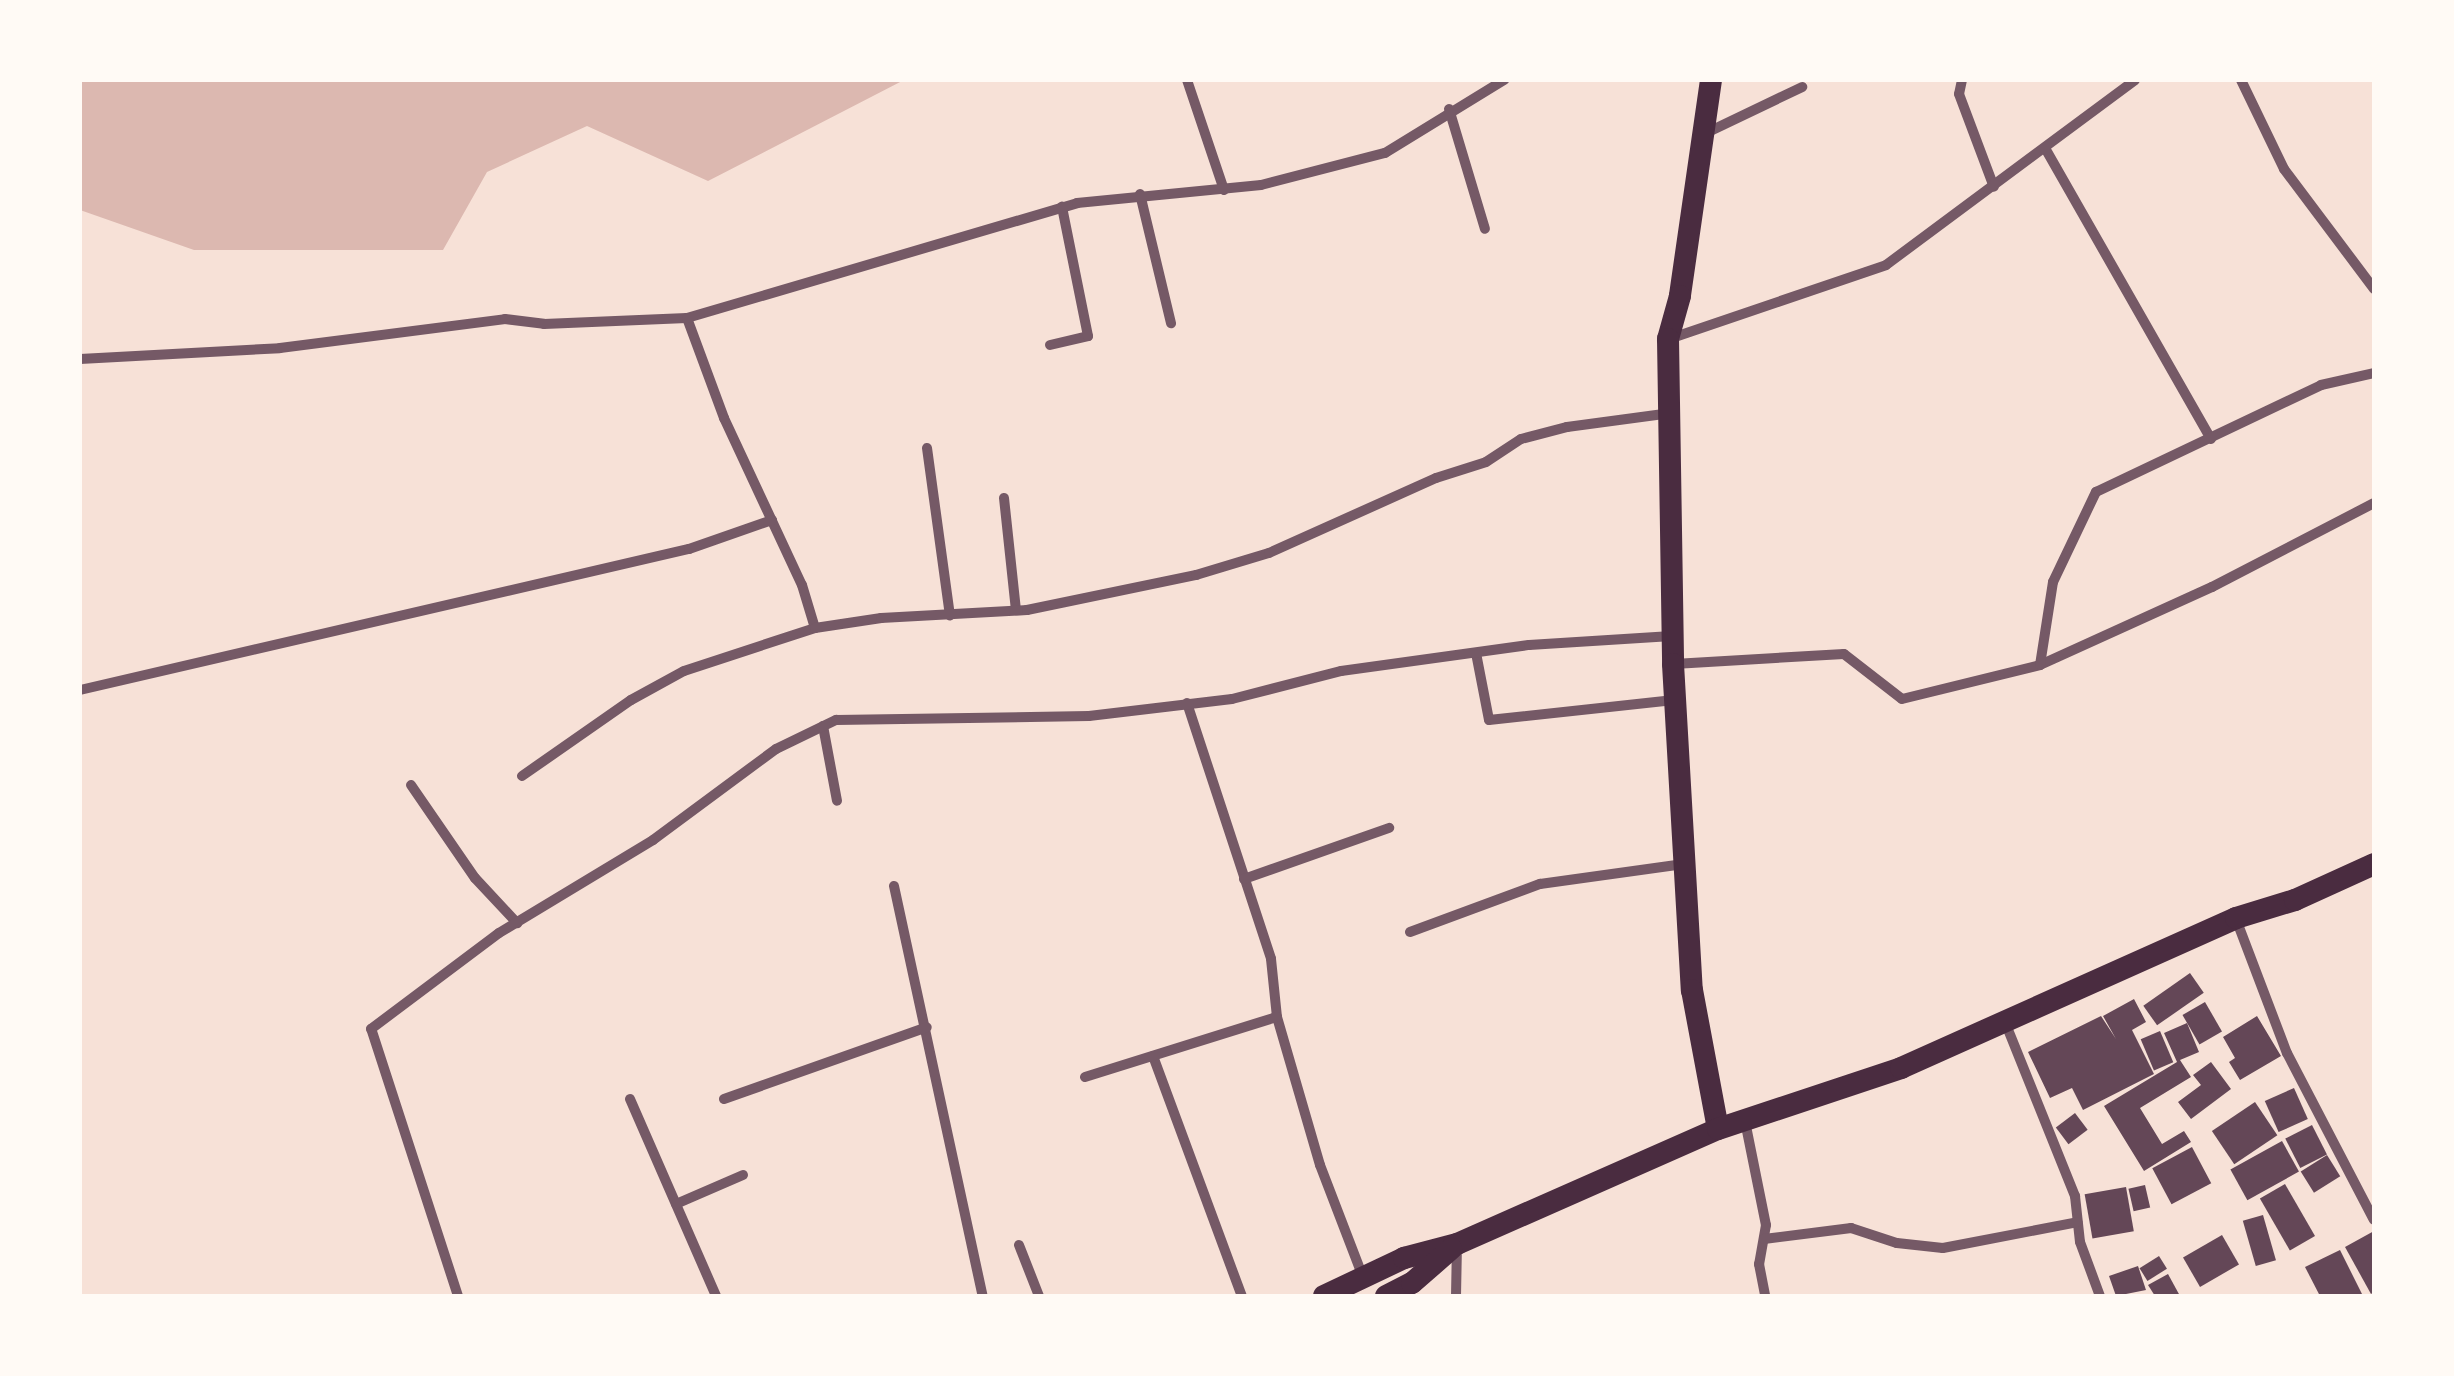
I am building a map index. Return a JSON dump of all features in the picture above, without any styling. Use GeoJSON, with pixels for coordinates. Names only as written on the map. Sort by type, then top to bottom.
{"type":"FeatureCollection","features":[{"type":"Feature","properties":{"kind":"main road"},"geometry":{"type":"LineString","coordinates":[[1711,80],[1680,296],[1668,339],[1673,664],[1692,990],[1718,1129]]}},
{"type":"Feature","properties":{"kind":"main road"},"geometry":{"type":"LineString","coordinates":[[1324,1296],[1404,1258],[1458,1244],[1718,1129],[1901,1068],[2236,918],[2295,900],[2374,864]]}},
{"type":"Feature","properties":{"kind":"main road"},"geometry":{"type":"LineString","coordinates":[[1386,1296],[1412,1283],[1458,1244]]}},
{"type":"Feature","properties":{"kind":"street"},"geometry":{"type":"LineString","coordinates":[[1187,80],[1224,190]]}},
{"type":"Feature","properties":{"kind":"street"},"geometry":{"type":"LineString","coordinates":[[80,358],[280,348],[505,319],[544,324],[687,318],[1062,207],[1140,194],[1224,190],[1385,153],[1449,110],[1504,80]]}},
{"type":"Feature","properties":{"kind":"street"},"geometry":{"type":"LineString","coordinates":[[1962,80],[1959,94],[1994,187]]}},
{"type":"Feature","properties":{"kind":"street"},"geometry":{"type":"LineString","coordinates":[[1668,339],[1886,265],[2134,80]]}},
{"type":"Feature","properties":{"kind":"street"},"geometry":{"type":"LineString","coordinates":[[2242,80],[2284,169],[2374,289]]}},
{"type":"Feature","properties":{"kind":"street"},"geometry":{"type":"LineString","coordinates":[[1703,134],[1802,86]]}},
{"type":"Feature","properties":{"kind":"street"},"geometry":{"type":"LineString","coordinates":[[1449,110],[1485,228]]}},
{"type":"Feature","properties":{"kind":"street"},"geometry":{"type":"LineString","coordinates":[[2045,148],[2210,439]]}},
{"type":"Feature","properties":{"kind":"street"},"geometry":{"type":"LineString","coordinates":[[1140,194],[1171,323]]}},
{"type":"Feature","properties":{"kind":"street"},"geometry":{"type":"LineString","coordinates":[[1050,345],[1088,336],[1062,207]]}},
{"type":"Feature","properties":{"kind":"street"},"geometry":{"type":"LineString","coordinates":[[687,318],[724,418],[802,585],[816,628]]}},
{"type":"Feature","properties":{"kind":"street"},"geometry":{"type":"LineString","coordinates":[[2040,665],[2052,582],[2096,492],[2321,385],[2374,372]]}},
{"type":"Feature","properties":{"kind":"street"},"geometry":{"type":"LineString","coordinates":[[522,776],[631,700],[684,671],[816,628],[1016,610],[1196,575],[1269,553],[1436,478],[1486,462],[1521,439],[1568,427],[1672,413]]}},
{"type":"Feature","properties":{"kind":"street"},"geometry":{"type":"LineString","coordinates":[[927,448],[950,615]]}},
{"type":"Feature","properties":{"kind":"street"},"geometry":{"type":"LineString","coordinates":[[1004,498],[1016,610]]}},
{"type":"Feature","properties":{"kind":"street"},"geometry":{"type":"LineString","coordinates":[[1673,664],[1844,654],[1902,699],[2040,665],[2212,587],[2374,503]]}},
{"type":"Feature","properties":{"kind":"street"},"geometry":{"type":"LineString","coordinates":[[80,690],[690,549],[772,520]]}},
{"type":"Feature","properties":{"kind":"street"},"geometry":{"type":"LineString","coordinates":[[458,1296],[370,1029],[518,922],[653,840],[776,749],[836,720],[1089,716],[1232,699],[1341,671],[1476,653],[1673,636]]}},
{"type":"Feature","properties":{"kind":"street"},"geometry":{"type":"LineString","coordinates":[[1476,653],[1489,720],[1675,700]]}},
{"type":"Feature","properties":{"kind":"street"},"geometry":{"type":"LineString","coordinates":[[1187,703],[1271,959],[1277,1017],[1320,1166],[1363,1278]]}},
{"type":"Feature","properties":{"kind":"street"},"geometry":{"type":"LineString","coordinates":[[823,726],[837,801]]}},
{"type":"Feature","properties":{"kind":"street"},"geometry":{"type":"LineString","coordinates":[[412,786],[475,878],[518,922]]}},
{"type":"Feature","properties":{"kind":"street"},"geometry":{"type":"LineString","coordinates":[[1244,879],[1388,828]]}},
{"type":"Feature","properties":{"kind":"street"},"geometry":{"type":"LineString","coordinates":[[1410,932],[1540,884],[1685,864]]}},
{"type":"Feature","properties":{"kind":"street"},"geometry":{"type":"LineString","coordinates":[[894,886],[983,1296]]}},
{"type":"Feature","properties":{"kind":"street"},"geometry":{"type":"LineString","coordinates":[[2236,918],[2287,1053],[2374,1220]]}},
{"type":"Feature","properties":{"kind":"street"},"geometry":{"type":"LineString","coordinates":[[1086,1077],[1277,1017]]}},
{"type":"Feature","properties":{"kind":"street"},"geometry":{"type":"LineString","coordinates":[[2006,1022],[2075,1196],[2078,1222],[2100,1296]]}},
{"type":"Feature","properties":{"kind":"street"},"geometry":{"type":"LineString","coordinates":[[724,1100],[927,1027]]}},
{"type":"Feature","properties":{"kind":"street"},"geometry":{"type":"LineString","coordinates":[[1153,1056],[1242,1296]]}},
{"type":"Feature","properties":{"kind":"street"},"geometry":{"type":"LineString","coordinates":[[630,1099],[716,1296]]}},
{"type":"Feature","properties":{"kind":"street"},"geometry":{"type":"LineString","coordinates":[[1745,1120],[1766,1226],[1759,1264],[1766,1296]]}},
{"type":"Feature","properties":{"kind":"street"},"geometry":{"type":"LineString","coordinates":[[676,1204],[743,1175]]}},
{"type":"Feature","properties":{"kind":"street"},"geometry":{"type":"LineString","coordinates":[[1764,1239],[1851,1228],[1897,1243],[1943,1248],[2078,1222]]}},
{"type":"Feature","properties":{"kind":"street"},"geometry":{"type":"LineString","coordinates":[[1458,1244],[1460,1293]]}},
{"type":"Feature","properties":{"kind":"street"},"geometry":{"type":"LineString","coordinates":[[1019,1245],[1039,1296]]}},
{"type":"Feature","properties":{"kind":"shaded area"},"geometry":{"type":"Polygon","coordinates":[[[80,80],[904,80],[708,181],[587,126],[487,172],[443,250],[194,250],[80,210],[80,80]]]}},
{"type":"Feature","properties":{"kind":"building"},"geometry":{"type":"Polygon","coordinates":[[[2190,973],[2204,993],[2157,1025],[2143,1006],[2190,973]]]}},
{"type":"Feature","properties":{"kind":"building"},"geometry":{"type":"Polygon","coordinates":[[[2134,999],[2146,1022],[2132,1030],[2154,1074],[2083,1110],[2072,1088],[2050,1098],[2028,1052],[2101,1016],[2116,1039],[2103,1016],[2134,999]]]}},
{"type":"Feature","properties":{"kind":"building"},"geometry":{"type":"Polygon","coordinates":[[[2205,1002],[2222,1031],[2199,1044],[2182,1015],[2205,1002]]]}},
{"type":"Feature","properties":{"kind":"building"},"geometry":{"type":"Polygon","coordinates":[[[2257,1016],[2281,1056],[2240,1080],[2229,1062],[2235,1058],[2223,1037],[2257,1016]]]}},
{"type":"Feature","properties":{"kind":"building"},"geometry":{"type":"Polygon","coordinates":[[[2187,1023],[2199,1052],[2180,1060],[2191,1077],[2140,1108],[2162,1144],[2184,1131],[2191,1142],[2144,1171],[2104,1106],[2177,1062],[2164,1033],[2187,1023]]]}},
{"type":"Feature","properties":{"kind":"building"},"geometry":{"type":"Polygon","coordinates":[[[2160,1031],[2173,1062],[2154,1071],[2141,1039],[2160,1031]]]}},
{"type":"Feature","properties":{"kind":"building"},"geometry":{"type":"Polygon","coordinates":[[[2211,1062],[2231,1089],[2191,1119],[2178,1102],[2201,1085],[2193,1075],[2211,1062]]]}},
{"type":"Feature","properties":{"kind":"building"},"geometry":{"type":"Polygon","coordinates":[[[2294,1088],[2308,1119],[2279,1132],[2265,1101],[2294,1088]]]}},
{"type":"Feature","properties":{"kind":"building"},"geometry":{"type":"Polygon","coordinates":[[[2255,1102],[2277,1135],[2234,1164],[2212,1131],[2255,1102]]]}},
{"type":"Feature","properties":{"kind":"building"},"geometry":{"type":"Polygon","coordinates":[[[2075,1113],[2088,1130],[2068,1144],[2056,1127],[2075,1113]]]}},
{"type":"Feature","properties":{"kind":"building"},"geometry":{"type":"Polygon","coordinates":[[[2312,1125],[2327,1154],[2300,1168],[2285,1139],[2312,1125]]]}},
{"type":"Feature","properties":{"kind":"building"},"geometry":{"type":"Polygon","coordinates":[[[2282,1141],[2299,1172],[2247,1200],[2230,1170],[2282,1141]]]}},
{"type":"Feature","properties":{"kind":"building"},"geometry":{"type":"Polygon","coordinates":[[[2192,1147],[2211,1183],[2172,1204],[2152,1168],[2192,1147]]]}},
{"type":"Feature","properties":{"kind":"building"},"geometry":{"type":"Polygon","coordinates":[[[2327,1155],[2340,1176],[2314,1193],[2301,1171],[2327,1155]]]}},
{"type":"Feature","properties":{"kind":"building"},"geometry":{"type":"Polygon","coordinates":[[[2285,1184],[2315,1236],[2290,1250],[2260,1198],[2285,1184]]]}},
{"type":"Feature","properties":{"kind":"building"},"geometry":{"type":"Polygon","coordinates":[[[2145,1185],[2150,1207],[2134,1211],[2128,1189],[2145,1185]]]}},
{"type":"Feature","properties":{"kind":"building"},"geometry":{"type":"Polygon","coordinates":[[[2126,1187],[2134,1231],[2092,1239],[2085,1194],[2126,1187]]]}},
{"type":"Feature","properties":{"kind":"building"},"geometry":{"type":"Polygon","coordinates":[[[2263,1215],[2276,1260],[2256,1266],[2243,1221],[2263,1215]]]}},
{"type":"Feature","properties":{"kind":"building"},"geometry":{"type":"Polygon","coordinates":[[[2374,1231],[2374,1292],[2371,1294],[2345,1247],[2374,1231]]]}},
{"type":"Feature","properties":{"kind":"building"},"geometry":{"type":"Polygon","coordinates":[[[2222,1235],[2239,1264],[2200,1287],[2183,1258],[2222,1235]]]}},
{"type":"Feature","properties":{"kind":"building"},"geometry":{"type":"Polygon","coordinates":[[[2340,1250],[2363,1296],[2320,1296],[2305,1267],[2340,1250]]]}},
{"type":"Feature","properties":{"kind":"building"},"geometry":{"type":"Polygon","coordinates":[[[2159,1256],[2167,1269],[2147,1281],[2139,1268],[2159,1256]]]}},
{"type":"Feature","properties":{"kind":"building"},"geometry":{"type":"Polygon","coordinates":[[[2138,1266],[2146,1290],[2116,1296],[2109,1276],[2138,1266]]]}},
{"type":"Feature","properties":{"kind":"building"},"geometry":{"type":"Polygon","coordinates":[[[2168,1274],[2180,1296],[2155,1296],[2148,1285],[2168,1274]]]}}]}
